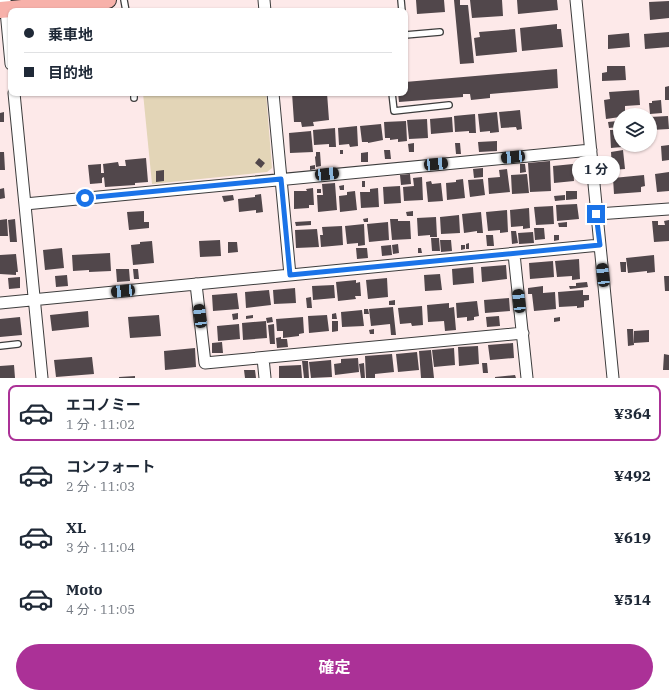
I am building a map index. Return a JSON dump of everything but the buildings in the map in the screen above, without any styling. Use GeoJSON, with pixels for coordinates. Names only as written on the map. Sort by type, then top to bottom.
{"type":"FeatureCollection","features":[{"type":"Feature","properties":{"kind":"street"},"geometry":{"type":"LineString","coordinates":[[8,43],[3,7],[108,0]]}},
{"type":"Feature","properties":{"kind":"street"},"geometry":{"type":"LineString","coordinates":[[576,0],[613,378]]}},
{"type":"Feature","properties":{"kind":"street"},"geometry":{"type":"LineString","coordinates":[[14,96],[42,378]]}},
{"type":"Feature","properties":{"kind":"street"},"geometry":{"type":"LineString","coordinates":[[273,96],[290,275]]}},
{"type":"Feature","properties":{"kind":"street"},"geometry":{"type":"LineString","coordinates":[[25,204],[591,150]]}},
{"type":"Feature","properties":{"kind":"street"},"geometry":{"type":"LineString","coordinates":[[596,214],[669,209]]}},
{"type":"Feature","properties":{"kind":"street"},"geometry":{"type":"LineString","coordinates":[[0,303],[600,245]]}},
{"type":"Feature","properties":{"kind":"street"},"geometry":{"type":"LineString","coordinates":[[514,254],[527,378]]}},
{"type":"Feature","properties":{"kind":"street"},"geometry":{"type":"LineString","coordinates":[[196,284],[205,363],[523,333]]}},
{"type":"Feature","properties":{"kind":"street"},"geometry":{"type":"LineString","coordinates":[[263,358],[265,378]]}},
{"type":"Feature","properties":{"kind":"lane"},"geometry":{"type":"LineString","coordinates":[[408,35],[440,32]]}},
{"type":"Feature","properties":{"kind":"lane"},"geometry":{"type":"LineString","coordinates":[[392,96],[394,110],[449,105]]}},
{"type":"Feature","properties":{"kind":"lane"},"geometry":{"type":"LineString","coordinates":[[0,346],[18,344]]}},
{"type":"Feature","properties":{"kind":"shaded area"},"geometry":{"type":"Polygon","coordinates":[[[143,96],[266,96],[272,168],[267,172],[152,184],[143,96]]]}},
{"type":"Feature","properties":{"kind":"route"},"geometry":{"type":"LineString","coordinates":[[85,198],[281,179],[290,275],[600,245],[596,214]]}}]}
